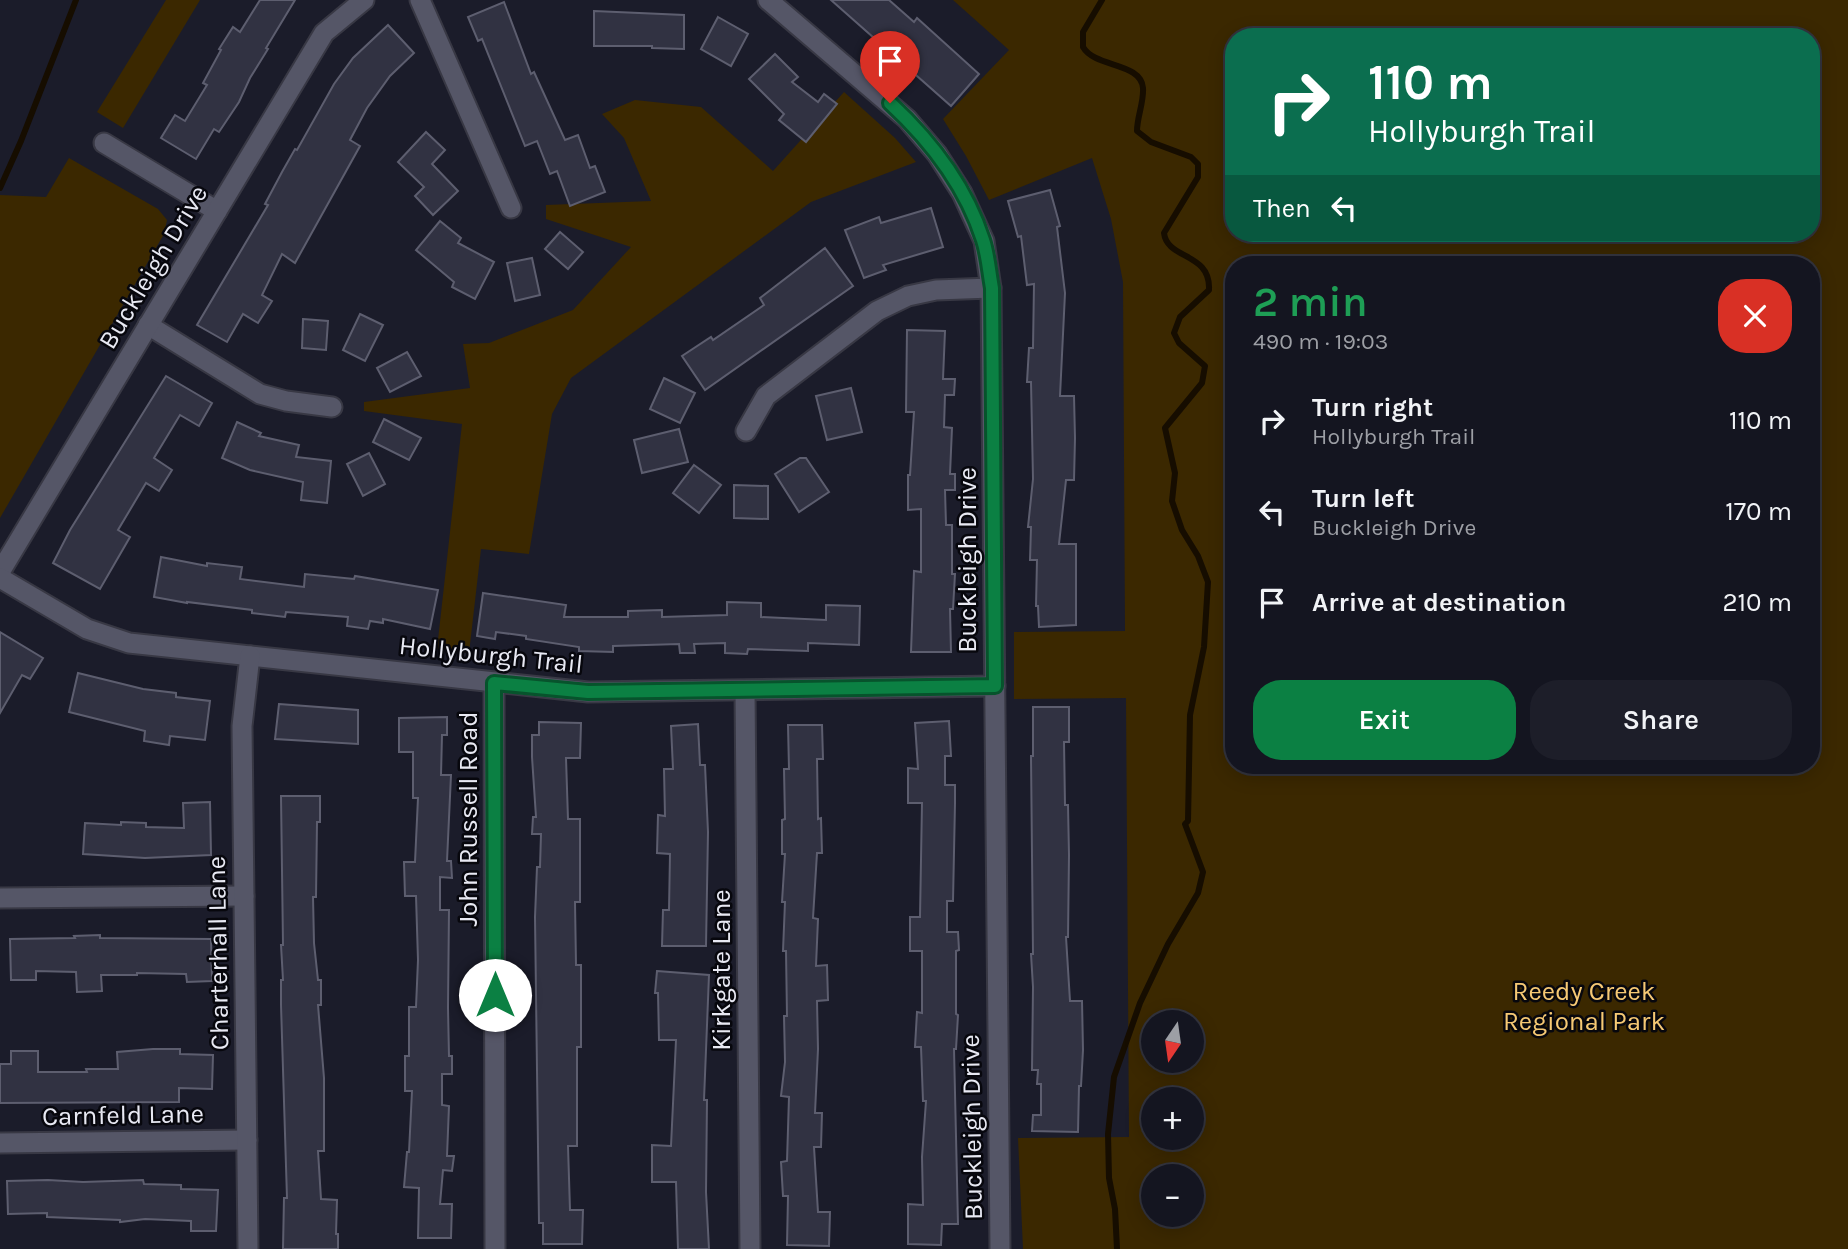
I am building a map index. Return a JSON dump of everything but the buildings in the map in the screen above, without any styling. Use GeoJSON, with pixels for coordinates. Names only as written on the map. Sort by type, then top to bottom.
{"type":"FeatureCollection","features":[{"type":"Feature","properties":{"kind":"street","name":"Buckleigh Drive"},"geometry":{"type":"LineString","coordinates":[[0,575],[324,33],[364,0]]}},
{"type":"Feature","properties":{"kind":"street"},"geometry":{"type":"LineString","coordinates":[[420,0],[511,208]]}},
{"type":"Feature","properties":{"kind":"street","name":"Buckleigh Drive"},"geometry":{"type":"LineString","coordinates":[[768,0],[899,111],[937,154],[962,193],[984,241],[992,288],[1000,1249]]}},
{"type":"Feature","properties":{"kind":"street"},"geometry":{"type":"LineString","coordinates":[[104,144],[217,211]]}},
{"type":"Feature","properties":{"kind":"street"},"geometry":{"type":"LineString","coordinates":[[746,431],[766,396],[877,311],[908,296],[936,290],[992,288]]}},
{"type":"Feature","properties":{"kind":"street"},"geometry":{"type":"LineString","coordinates":[[148,325],[260,394],[286,401],[332,407]]}},
{"type":"Feature","properties":{"kind":"street","name":"Hollyburgh Trail"},"geometry":{"type":"LineString","coordinates":[[0,575],[87,629],[129,643],[588,692],[995,686]]}},
{"type":"Feature","properties":{"kind":"street","name":"Charterhall Lane"},"geometry":{"type":"LineString","coordinates":[[248,1249],[242,726],[250,656]]}},
{"type":"Feature","properties":{"kind":"street","name":"John Russell Road"},"geometry":{"type":"LineString","coordinates":[[494,683],[495,1249]]}},
{"type":"Feature","properties":{"kind":"street","name":"Kirkgate Lane"},"geometry":{"type":"LineString","coordinates":[[745,691],[750,1249]]}},
{"type":"Feature","properties":{"kind":"street"},"geometry":{"type":"LineString","coordinates":[[0,898],[244,897]]}},
{"type":"Feature","properties":{"kind":"street","name":"Carnfeld Lane"},"geometry":{"type":"LineString","coordinates":[[0,1143],[247,1140]]}},
{"type":"Feature","properties":{"kind":"green space"},"geometry":{"type":"Polygon","coordinates":[[[166,0],[200,0],[123,128],[97,112],[166,0]]]}},
{"type":"Feature","properties":{"kind":"green space","name":"Reedy Creek Regional Park"},"geometry":{"type":"Polygon","coordinates":[[[953,0],[1848,0],[1848,1249],[1023,1249],[1018,1138],[1129,1137],[1126,698],[1014,699],[1014,632],[1125,631],[1123,282],[1111,219],[1092,158],[989,200],[943,119],[1009,50],[953,0]]]}},
{"type":"Feature","properties":{"kind":"green space"},"geometry":{"type":"Polygon","coordinates":[[[844,92],[895,138],[916,162],[811,202],[571,378],[552,414],[529,554],[481,549],[469,653],[437,649],[462,424],[364,411],[364,402],[470,388],[463,344],[489,343],[573,310],[631,247],[546,219],[546,205],[651,201],[624,138],[602,114],[635,100],[701,107],[773,171],[844,92]]]}},
{"type":"Feature","properties":{"kind":"green space"},"geometry":{"type":"Polygon","coordinates":[[[69,158],[158,209],[167,220],[164,234],[0,518],[0,195],[46,197],[69,158]]]}},
{"type":"Feature","properties":{"kind":"waterway"},"geometry":{"type":"LineString","coordinates":[[0,188],[76,0]]}},
{"type":"Feature","properties":{"kind":"waterway"},"geometry":{"type":"LineString","coordinates":[[1102,0],[1083,32],[1083,47],[1097,59],[1126,69],[1140,80],[1143,93],[1137,131],[1151,142],[1191,157],[1198,164],[1198,177],[1164,233],[1173,248],[1203,269],[1208,278],[1209,290],[1180,317],[1174,333],[1179,343],[1205,366],[1202,383],[1165,428],[1175,473],[1172,501],[1182,530],[1198,556],[1208,582],[1204,647],[1190,715],[1188,821],[1185,824],[1203,872],[1198,893],[1168,944],[1140,1003],[1114,1077],[1108,1134],[1109,1178],[1115,1209],[1117,1249]]}},
{"type":"Feature","properties":{"kind":"route"},"geometry":{"type":"LineString","coordinates":[[495,995],[494,683],[588,692],[995,686],[992,288],[984,241],[962,193],[937,154],[890,103]]}}]}
